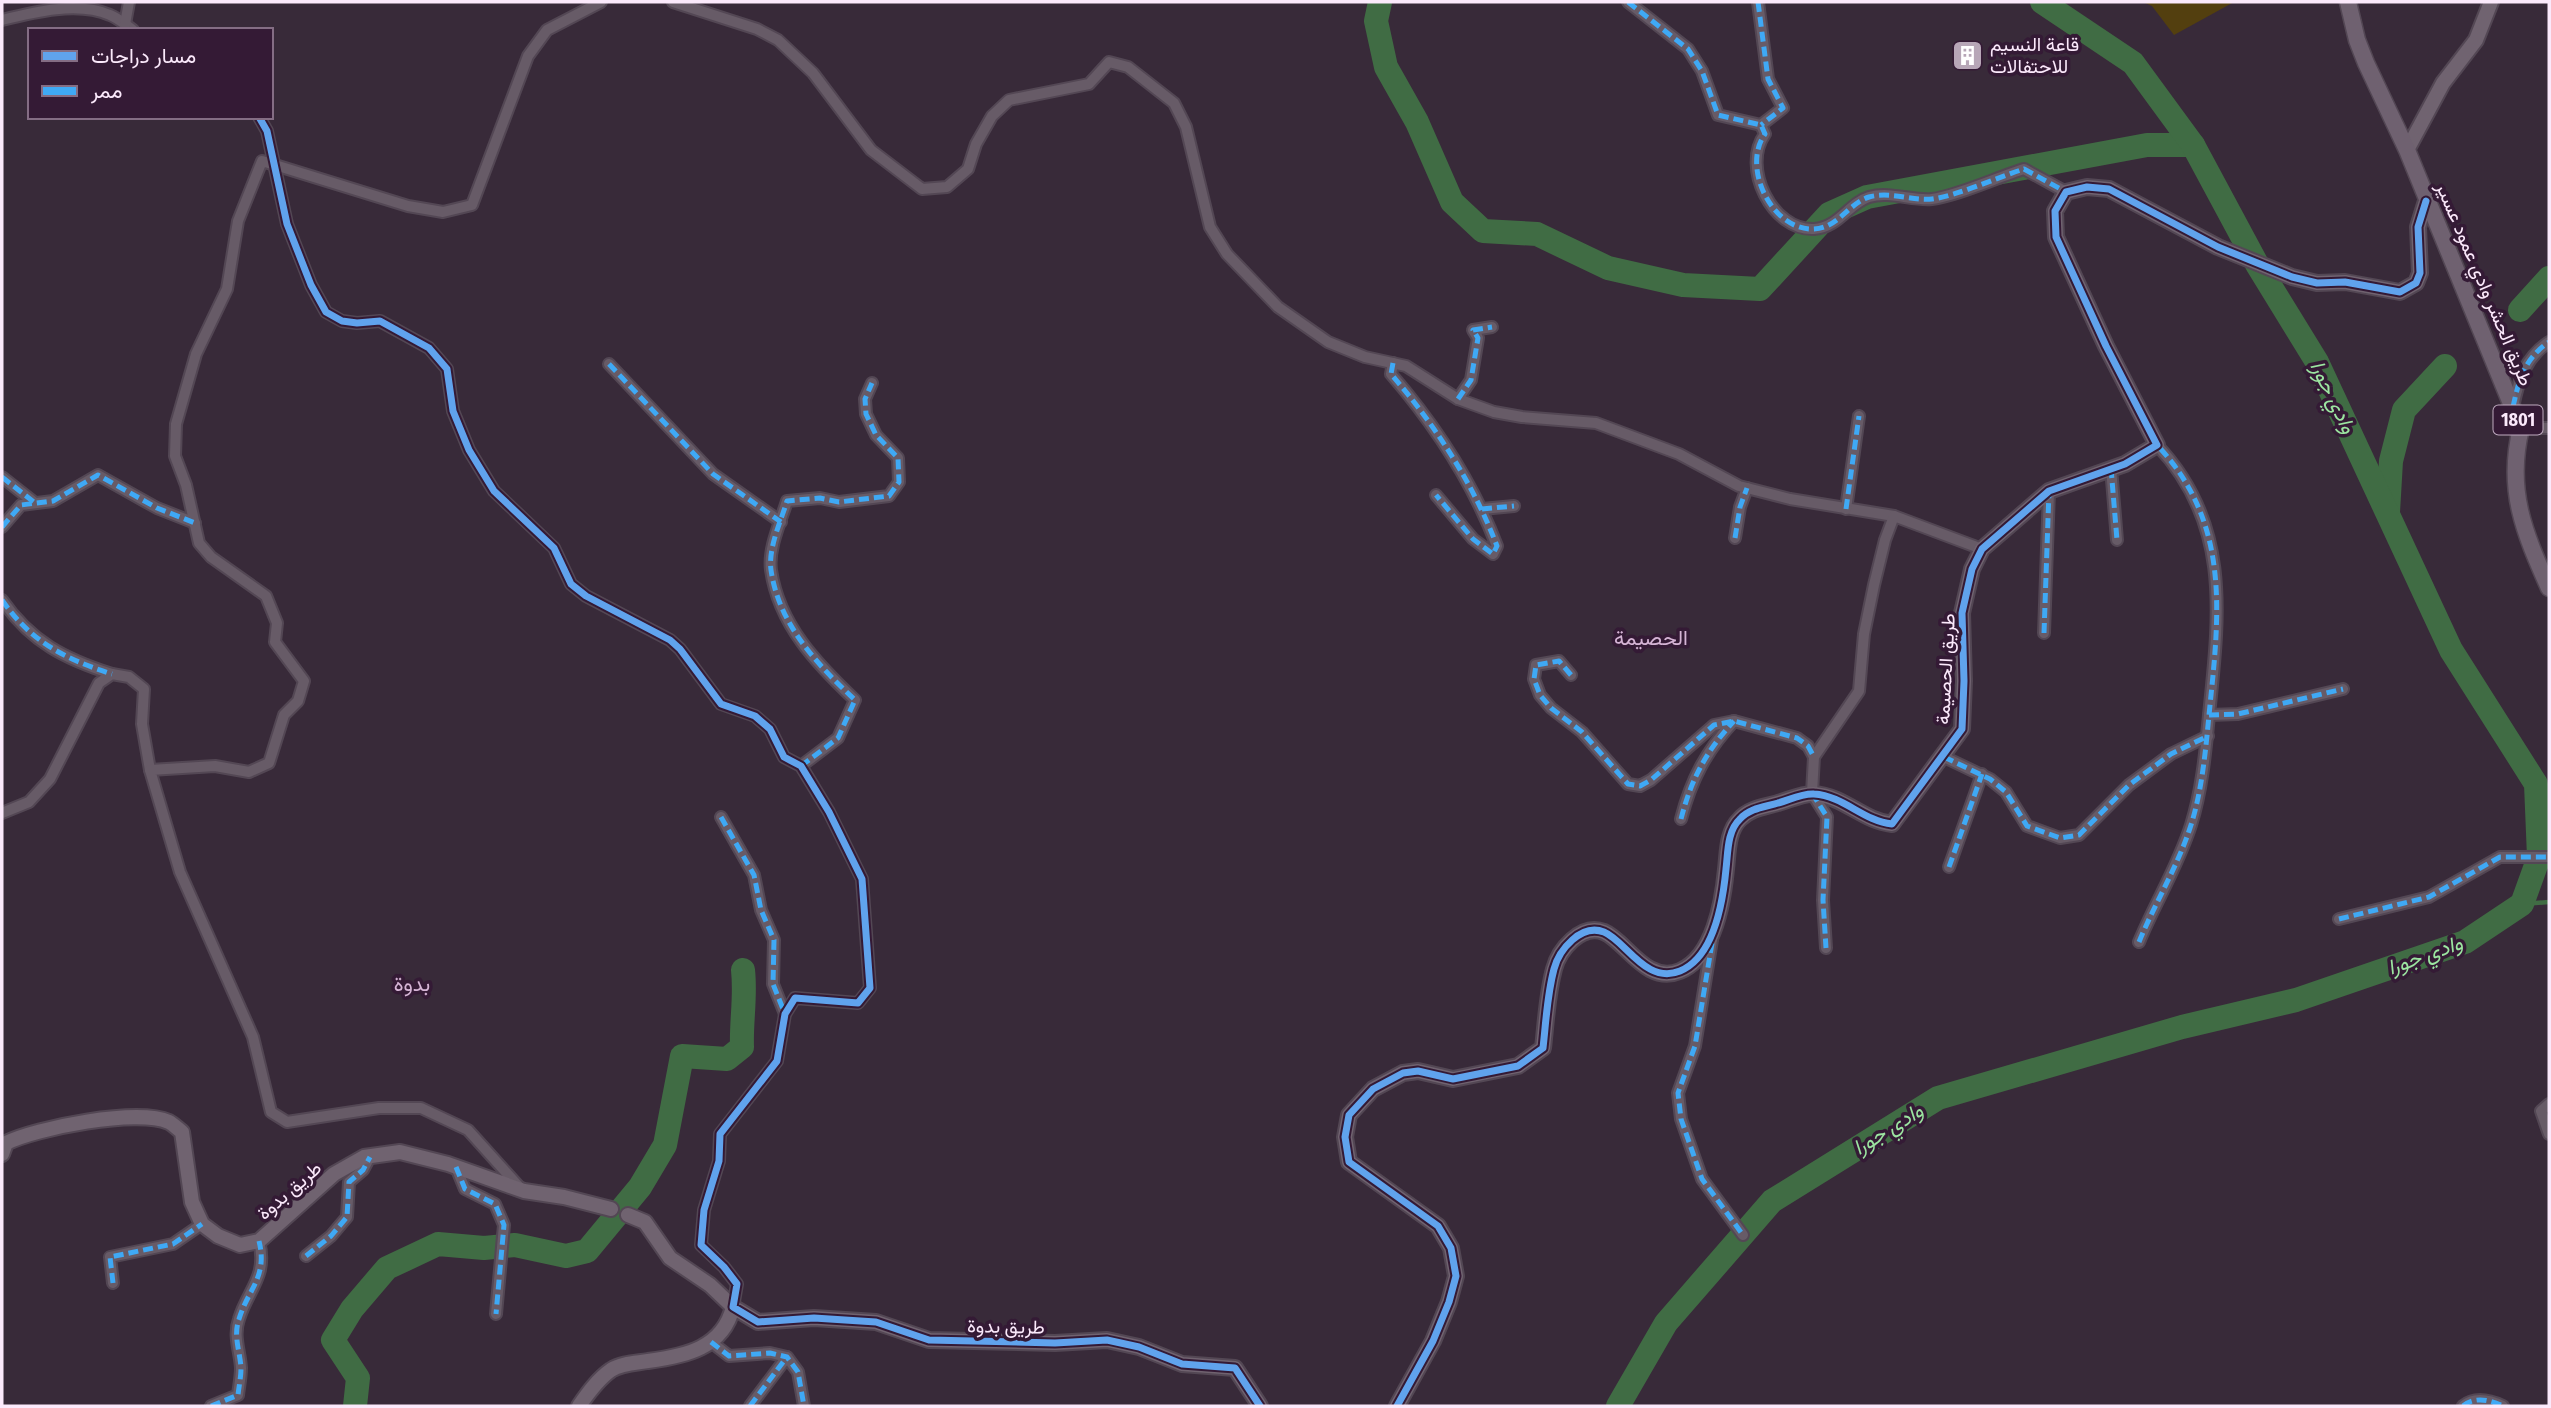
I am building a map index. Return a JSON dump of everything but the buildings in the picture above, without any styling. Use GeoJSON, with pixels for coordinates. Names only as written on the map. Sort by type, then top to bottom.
{"type":"FeatureCollection","features":[{"type":"Feature","properties":{"kind":"main road","name":"طريق الحشر وادي عمود عسير"},"geometry":{"type":"LineString","coordinates":[[2348,2],[2357,40],[2407,150],[2514,407],[2521,428],[2515,453],[2515,489],[2526,536],[2549,588]]}},
{"type":"Feature","properties":{"kind":"street"},"geometry":{"type":"LineString","coordinates":[[129,2],[129,27]]}},
{"type":"Feature","properties":{"kind":"street"},"geometry":{"type":"LineString","coordinates":[[150,770],[215,766],[249,772],[269,763],[284,715],[298,701],[304,681],[275,642],[277,623],[266,596],[211,557],[199,543],[175,456],[176,424],[196,354],[227,289],[239,221],[262,161],[408,206],[443,212],[472,205],[528,55],[547,30],[601,2]]}},
{"type":"Feature","properties":{"kind":"street"},"geometry":{"type":"LineString","coordinates":[[673,2],[757,29],[778,40],[813,73],[871,150],[922,189],[947,187],[968,169],[976,144],[992,116],[1009,100],[1089,84],[1109,62],[1128,67],[1174,103],[1186,127],[1210,227],[1227,254],[1278,306],[1328,342],[1366,357],[1406,366],[1458,399],[1522,417],[1596,423],[1679,454],[1747,488],[1846,509],[1894,516],[1982,549]]}},
{"type":"Feature","properties":{"kind":"street"},"geometry":{"type":"LineString","coordinates":[[1628,2],[1688,49],[1702,71],[1718,115],[1761,125]]}},
{"type":"Feature","properties":{"kind":"street"},"geometry":{"type":"LineString","coordinates":[[1758,2],[1768,79],[1783,108],[1761,125]]}},
{"type":"Feature","properties":{"kind":"street"},"geometry":{"type":"LineString","coordinates":[[2407,150],[2443,83],[2476,40],[2491,2]]}},
{"type":"Feature","properties":{"kind":"street"},"geometry":{"type":"LineString","coordinates":[[2,20],[54,9],[91,11],[110,14],[129,27]]}},
{"type":"Feature","properties":{"kind":"street"},"geometry":{"type":"LineString","coordinates":[[260,119],[267,131],[288,224],[311,285],[326,312],[342,321],[380,321],[429,348],[447,369],[453,411],[469,450],[494,491],[554,548],[571,584],[619,617],[670,640],[680,649],[721,704],[755,716],[770,729],[784,757],[802,766],[829,812],[862,880],[870,988],[858,1003],[795,998],[785,1014],[777,1061],[720,1134],[719,1161],[704,1210],[701,1245],[724,1266],[737,1284],[728,1326],[711,1342],[677,1357],[612,1369],[594,1385],[579,1406]]}},
{"type":"Feature","properties":{"kind":"street"},"geometry":{"type":"LineString","coordinates":[[1761,125],[1765,134],[1758,144],[1759,186],[1784,216],[1808,228],[1833,223],[1867,197],[1907,195],[1932,199],[2024,169],[2066,192],[2087,187],[2109,189],[2258,266],[2317,283],[2345,282],[2400,292],[2416,283],[2420,273],[2418,227],[2426,201]]}},
{"type":"Feature","properties":{"kind":"street"},"geometry":{"type":"LineString","coordinates":[[2066,192],[2055,211],[2056,237],[2106,346],[2157,446],[2188,482],[2199,504],[2213,551],[2219,612],[2208,736],[2192,824],[2138,942]]}},
{"type":"Feature","properties":{"kind":"street"},"geometry":{"type":"LineString","coordinates":[[1458,399],[1471,380],[1478,338],[1473,330],[1492,327]]}},
{"type":"Feature","properties":{"kind":"street"},"geometry":{"type":"LineString","coordinates":[[2514,407],[2519,379],[2533,353],[2549,342]]}},
{"type":"Feature","properties":{"kind":"street"},"geometry":{"type":"LineString","coordinates":[[1393,363],[1391,374],[1416,404],[1482,509],[1497,546],[1493,554],[1473,538],[1436,495]]}},
{"type":"Feature","properties":{"kind":"street"},"geometry":{"type":"LineString","coordinates":[[609,364],[713,474],[781,522]]}},
{"type":"Feature","properties":{"kind":"street"},"geometry":{"type":"LineString","coordinates":[[802,766],[838,738],[855,700],[823,670],[791,629],[771,568],[787,501],[820,498],[839,502],[889,496],[899,482],[898,458],[876,435],[866,414],[865,399],[872,383]]}},
{"type":"Feature","properties":{"kind":"street"},"geometry":{"type":"LineString","coordinates":[[1846,509],[1858,416]]}},
{"type":"Feature","properties":{"kind":"street"},"geometry":{"type":"LineString","coordinates":[[2521,428],[2549,428]]}},
{"type":"Feature","properties":{"kind":"street","name":"طريق الحصيمة"},"geometry":{"type":"LineString","coordinates":[[1812,793],[1837,799],[1876,822],[1892,824],[1944,757],[1962,729],[1962,613],[1972,569],[1982,549],[2049,491],[2111,468],[2157,446]]}},
{"type":"Feature","properties":{"kind":"street"},"geometry":{"type":"LineString","coordinates":[[2111,468],[2117,540]]}},
{"type":"Feature","properties":{"kind":"street"},"geometry":{"type":"LineString","coordinates":[[2,527],[21,505],[53,501],[98,475],[158,508],[195,523]]}},
{"type":"Feature","properties":{"kind":"street"},"geometry":{"type":"LineString","coordinates":[[2,477],[35,503]]}},
{"type":"Feature","properties":{"kind":"street"},"geometry":{"type":"LineString","coordinates":[[1735,538],[1740,508],[1747,488]]}},
{"type":"Feature","properties":{"kind":"street"},"geometry":{"type":"LineString","coordinates":[[2044,633],[2049,491]]}},
{"type":"Feature","properties":{"kind":"street"},"geometry":{"type":"LineString","coordinates":[[1482,509],[1514,506]]}},
{"type":"Feature","properties":{"kind":"street"},"geometry":{"type":"LineString","coordinates":[[1826,948],[1822,900],[1827,817],[1812,793],[1814,757],[1859,691],[1864,634],[1885,540],[1894,516]]}},
{"type":"Feature","properties":{"kind":"street"},"geometry":{"type":"LineString","coordinates":[[2,600],[17,622],[68,660],[129,677],[144,690],[142,724],[150,770],[180,872],[253,1037],[271,1112],[287,1122],[379,1108],[421,1108],[468,1129],[524,1191]]}},
{"type":"Feature","properties":{"kind":"street"},"geometry":{"type":"LineString","coordinates":[[1571,675],[1559,661],[1546,661],[1536,665],[1534,679],[1540,695],[1551,708],[1582,732],[1628,784],[1640,786],[1651,780],[1714,725],[1734,721],[1797,738],[1808,746],[1814,757]]}},
{"type":"Feature","properties":{"kind":"street"},"geometry":{"type":"LineString","coordinates":[[2,813],[29,802],[50,779],[99,683],[112,674]]}},
{"type":"Feature","properties":{"kind":"street"},"geometry":{"type":"LineString","coordinates":[[2209,715],[2238,714],[2343,689]]}},
{"type":"Feature","properties":{"kind":"street"},"geometry":{"type":"LineString","coordinates":[[1681,819],[1696,771],[1710,748],[1734,721]]}},
{"type":"Feature","properties":{"kind":"street"},"geometry":{"type":"LineString","coordinates":[[1944,757],[1982,774],[2006,792],[2026,826],[2060,838],[2079,835],[2129,785],[2171,754],[2208,736]]}},
{"type":"Feature","properties":{"kind":"street"},"geometry":{"type":"LineString","coordinates":[[1949,867],[1982,774]]}},
{"type":"Feature","properties":{"kind":"street"},"geometry":{"type":"LineString","coordinates":[[1743,1235],[1702,1179],[1681,1119],[1678,1093],[1695,1046],[1726,872],[1727,846],[1737,821],[1749,811],[1812,793]]}},
{"type":"Feature","properties":{"kind":"street"},"geometry":{"type":"LineString","coordinates":[[721,817],[754,875],[761,909],[774,940],[773,984],[785,1014]]}},
{"type":"Feature","properties":{"kind":"street"},"geometry":{"type":"LineString","coordinates":[[2340,919],[2429,897],[2500,857],[2549,858]]}},
{"type":"Feature","properties":{"kind":"street"},"geometry":{"type":"LineString","coordinates":[[1397,1406],[1433,1341],[1456,1276],[1451,1248],[1438,1226],[1349,1162],[1345,1137],[1349,1115],[1373,1090],[1403,1073],[1434,1072],[1453,1079],[1488,1074],[1518,1066],[1543,1048],[1554,966],[1567,945],[1583,932],[1604,932],[1639,962],[1658,973],[1680,971],[1712,940]]}},
{"type":"Feature","properties":{"kind":"street"},"geometry":{"type":"LineString","coordinates":[[2549,1104],[2541,1111],[2549,1134]]}},
{"type":"Feature","properties":{"kind":"street"},"geometry":{"type":"LineString","coordinates":[[2,1154],[6,1143],[27,1133],[128,1116],[168,1122],[182,1132],[187,1150],[192,1202],[202,1224],[173,1244],[110,1257],[113,1283]]}},
{"type":"Feature","properties":{"kind":"street","name":"طريق بدوة"},"geometry":{"type":"LineString","coordinates":[[202,1224],[218,1236],[240,1245],[259,1241],[334,1174],[370,1157],[400,1152],[456,1167],[524,1191],[564,1196],[645,1222],[670,1258],[710,1285],[733,1307],[758,1322],[814,1318],[876,1322],[929,1340],[1055,1343],[1107,1340],[1139,1347],[1182,1364],[1235,1368],[1260,1406]]}},
{"type":"Feature","properties":{"kind":"street"},"geometry":{"type":"LineString","coordinates":[[306,1255],[331,1236],[347,1217],[349,1182],[363,1170],[370,1157]]}},
{"type":"Feature","properties":{"kind":"street"},"geometry":{"type":"LineString","coordinates":[[456,1167],[465,1189],[495,1204],[504,1225],[496,1314]]}},
{"type":"Feature","properties":{"kind":"street"},"geometry":{"type":"LineString","coordinates":[[211,1406],[238,1395],[241,1368],[236,1340],[239,1318],[255,1289],[262,1256],[259,1241]]}},
{"type":"Feature","properties":{"kind":"street"},"geometry":{"type":"LineString","coordinates":[[711,1342],[729,1356],[770,1353],[787,1357],[798,1372],[804,1406]]}},
{"type":"Feature","properties":{"kind":"street"},"geometry":{"type":"LineString","coordinates":[[750,1406],[787,1357]]}},
{"type":"Feature","properties":{"kind":"street"},"geometry":{"type":"LineString","coordinates":[[2463,1406],[2466,1402],[2489,1399],[2503,1406]]}},
{"type":"Feature","properties":{"kind":"shaded area"},"geometry":{"type":"Polygon","coordinates":[[[2143,2],[2234,2],[2174,35],[2152,6],[2143,2]]]}},
{"type":"Feature","properties":{"kind":"waterway"},"geometry":{"type":"LineString","coordinates":[[1380,2],[1376,21],[1386,67],[1417,122],[1452,202],[1483,231],[1537,234],[1608,268],[1683,285],[1760,289],[1829,214],[1867,197],[2147,145],[2193,145]]}},
{"type":"Feature","properties":{"kind":"waterway","name":"وادي جورا"},"geometry":{"type":"LineString","coordinates":[[1618,1406],[1666,1323],[1772,1201],[1938,1098],[2182,1027],[2296,1000],[2465,942],[2522,904],[2539,857],[2536,784],[2451,650],[2317,362],[2258,266],[2193,145],[2133,63],[2042,2]]}},
{"type":"Feature","properties":{"kind":"waterway"},"geometry":{"type":"LineString","coordinates":[[2520,310],[2549,278]]}},
{"type":"Feature","properties":{"kind":"waterway"},"geometry":{"type":"LineString","coordinates":[[2388,512],[2391,461],[2404,410],[2445,366]]}},
{"type":"Feature","properties":{"kind":"waterway"},"geometry":{"type":"LineString","coordinates":[[2532,877],[2549,865]]}},
{"type":"Feature","properties":{"kind":"waterway"},"geometry":{"type":"LineString","coordinates":[[2522,904],[2549,902]]}},
{"type":"Feature","properties":{"kind":"waterway"},"geometry":{"type":"LineString","coordinates":[[355,1406],[358,1378],[333,1340],[352,1309],[387,1268],[438,1244],[484,1248],[515,1245],[566,1256],[587,1251],[640,1187],[665,1145],[682,1056],[727,1059],[742,1047],[743,970]]}},
{"type":"Feature","properties":{"kind":"marked path"},"geometry":{"type":"LineString","coordinates":[[1628,2],[1688,49],[1702,71],[1718,115],[1761,125],[1765,134],[1758,148],[1759,179],[1774,209],[1785,220],[1799,227],[1822,228],[1869,197],[1885,195],[1932,199],[2024,169],[2066,192]]}},
{"type":"Feature","properties":{"kind":"marked path"},"geometry":{"type":"LineString","coordinates":[[1758,2],[1768,79],[1783,108],[1761,125]]}},
{"type":"Feature","properties":{"kind":"marked path"},"geometry":{"type":"LineString","coordinates":[[1458,399],[1471,380],[1478,338],[1473,330],[1492,327]]}},
{"type":"Feature","properties":{"kind":"marked path"},"geometry":{"type":"LineString","coordinates":[[2513,407],[2524,370],[2534,355],[2549,342]]}},
{"type":"Feature","properties":{"kind":"marked path"},"geometry":{"type":"LineString","coordinates":[[1393,363],[1391,374],[1438,434],[1465,477],[1497,546],[1493,554],[1473,539],[1436,495]]}},
{"type":"Feature","properties":{"kind":"marked path"},"geometry":{"type":"LineString","coordinates":[[609,364],[713,474],[781,522]]}},
{"type":"Feature","properties":{"kind":"marked path"},"geometry":{"type":"LineString","coordinates":[[801,766],[838,738],[855,700],[814,658],[791,626],[775,590],[771,553],[787,501],[820,498],[839,502],[889,496],[899,482],[898,458],[876,435],[866,414],[865,399],[872,383]]}},
{"type":"Feature","properties":{"kind":"marked path"},"geometry":{"type":"LineString","coordinates":[[1846,509],[1859,416]]}},
{"type":"Feature","properties":{"kind":"marked path"},"geometry":{"type":"LineString","coordinates":[[2139,942],[2180,855],[2195,811],[2205,751],[2216,635],[2217,601],[2208,535],[2197,504],[2180,474],[2157,445]]}},
{"type":"Feature","properties":{"kind":"marked path"},"geometry":{"type":"LineString","coordinates":[[2111,468],[2117,540]]}},
{"type":"Feature","properties":{"kind":"marked path"},"geometry":{"type":"LineString","coordinates":[[2,527],[21,505],[53,501],[98,475],[157,508],[195,523]]}},
{"type":"Feature","properties":{"kind":"marked path"},"geometry":{"type":"LineString","coordinates":[[2,477],[35,503]]}},
{"type":"Feature","properties":{"kind":"marked path"},"geometry":{"type":"LineString","coordinates":[[1735,538],[1740,507],[1747,488]]}},
{"type":"Feature","properties":{"kind":"marked path"},"geometry":{"type":"LineString","coordinates":[[2044,633],[2049,491]]}},
{"type":"Feature","properties":{"kind":"marked path"},"geometry":{"type":"LineString","coordinates":[[1482,509],[1514,506]]}},
{"type":"Feature","properties":{"kind":"marked path"},"geometry":{"type":"LineString","coordinates":[[2,600],[25,627],[50,647],[79,662],[112,674]]}},
{"type":"Feature","properties":{"kind":"marked path"},"geometry":{"type":"LineString","coordinates":[[1571,675],[1559,661],[1536,665],[1534,679],[1540,695],[1551,708],[1582,732],[1628,784],[1640,786],[1651,780],[1714,725],[1734,721],[1797,738],[1808,746],[1814,757]]}},
{"type":"Feature","properties":{"kind":"marked path"},"geometry":{"type":"LineString","coordinates":[[2209,715],[2238,714],[2343,689]]}},
{"type":"Feature","properties":{"kind":"marked path"},"geometry":{"type":"LineString","coordinates":[[1681,819],[1701,767],[1715,743],[1734,721]]}},
{"type":"Feature","properties":{"kind":"marked path"},"geometry":{"type":"LineString","coordinates":[[1944,757],[1990,779],[2006,792],[2027,826],[2060,838],[2079,835],[2129,785],[2171,754],[2208,736]]}},
{"type":"Feature","properties":{"kind":"marked path"},"geometry":{"type":"LineString","coordinates":[[1949,867],[1982,774]]}},
{"type":"Feature","properties":{"kind":"marked path"},"geometry":{"type":"LineString","coordinates":[[1812,793],[1827,817],[1823,900],[1826,948]]}},
{"type":"Feature","properties":{"kind":"marked path"},"geometry":{"type":"LineString","coordinates":[[721,817],[754,875],[761,910],[774,940],[773,984],[785,1014]]}},
{"type":"Feature","properties":{"kind":"marked path"},"geometry":{"type":"LineString","coordinates":[[2339,919],[2429,897],[2500,857],[2549,857]]}},
{"type":"Feature","properties":{"kind":"marked path"},"geometry":{"type":"LineString","coordinates":[[1712,943],[1695,1046],[1678,1093],[1681,1119],[1702,1179],[1743,1235]]}},
{"type":"Feature","properties":{"kind":"marked path"},"geometry":{"type":"LineString","coordinates":[[306,1256],[331,1236],[347,1217],[349,1182],[363,1170],[370,1157]]}},
{"type":"Feature","properties":{"kind":"marked path"},"geometry":{"type":"LineString","coordinates":[[456,1167],[465,1189],[495,1204],[504,1225],[496,1314]]}},
{"type":"Feature","properties":{"kind":"marked path"},"geometry":{"type":"LineString","coordinates":[[113,1283],[110,1257],[173,1244],[202,1224]]}},
{"type":"Feature","properties":{"kind":"marked path"},"geometry":{"type":"LineString","coordinates":[[211,1406],[238,1395],[241,1368],[237,1325],[259,1274],[259,1241]]}},
{"type":"Feature","properties":{"kind":"marked path"},"geometry":{"type":"LineString","coordinates":[[711,1342],[729,1356],[770,1353],[787,1357],[798,1372],[804,1406]]}},
{"type":"Feature","properties":{"kind":"marked path"},"geometry":{"type":"LineString","coordinates":[[750,1406],[787,1357]]}},
{"type":"Feature","properties":{"kind":"marked path"},"geometry":{"type":"LineString","coordinates":[[2463,1406],[2472,1401],[2483,1400],[2503,1406]]}},
{"type":"Feature","properties":{"kind":"cycle path"},"geometry":{"type":"LineString","coordinates":[[260,119],[267,131],[287,224],[311,285],[326,312],[342,321],[380,321],[429,348],[447,369],[453,411],[469,450],[494,491],[554,548],[571,584],[586,596],[670,640],[680,649],[721,704],[755,716],[770,729],[784,757],[801,766],[829,812],[862,879],[870,988],[858,1003],[795,998],[785,1014],[777,1061],[720,1134],[719,1161],[704,1210],[701,1245],[737,1284],[733,1307],[758,1322],[814,1318],[876,1322],[929,1340],[1055,1343],[1107,1340],[1139,1347],[1182,1364],[1235,1368],[1260,1406]]}},
{"type":"Feature","properties":{"kind":"cycle path"},"geometry":{"type":"LineString","coordinates":[[1397,1406],[1433,1341],[1456,1276],[1451,1248],[1438,1226],[1349,1162],[1345,1137],[1349,1115],[1373,1089],[1403,1073],[1418,1071],[1453,1079],[1518,1066],[1543,1048],[1554,969],[1572,940],[1587,931],[1604,932],[1657,972],[1668,974],[1692,964],[1701,954],[1715,927],[1729,842],[1736,824],[1748,812],[1814,794],[1835,799],[1872,818],[1892,824],[1962,729],[1962,613],[1972,569],[1982,549],[2049,491],[2125,464],[2157,445],[2106,346],[2056,237],[2055,211],[2066,192],[2087,187],[2109,189],[2218,247],[2292,277],[2317,283],[2345,282],[2400,292],[2416,283],[2420,273],[2418,227],[2426,201]]}},
{"type":"Feature","properties":{"kind":"place","name":"قاعة النسيم للاحتفالات"},"geometry":{"type":"Point","coordinates":[1967,55]}},
{"type":"Feature","properties":{"kind":"district","name":"الحصيمة"},"geometry":{"type":"Point","coordinates":[1651,638]}},
{"type":"Feature","properties":{"kind":"district","name":"بدوة"},"geometry":{"type":"Point","coordinates":[412,984]}}]}
